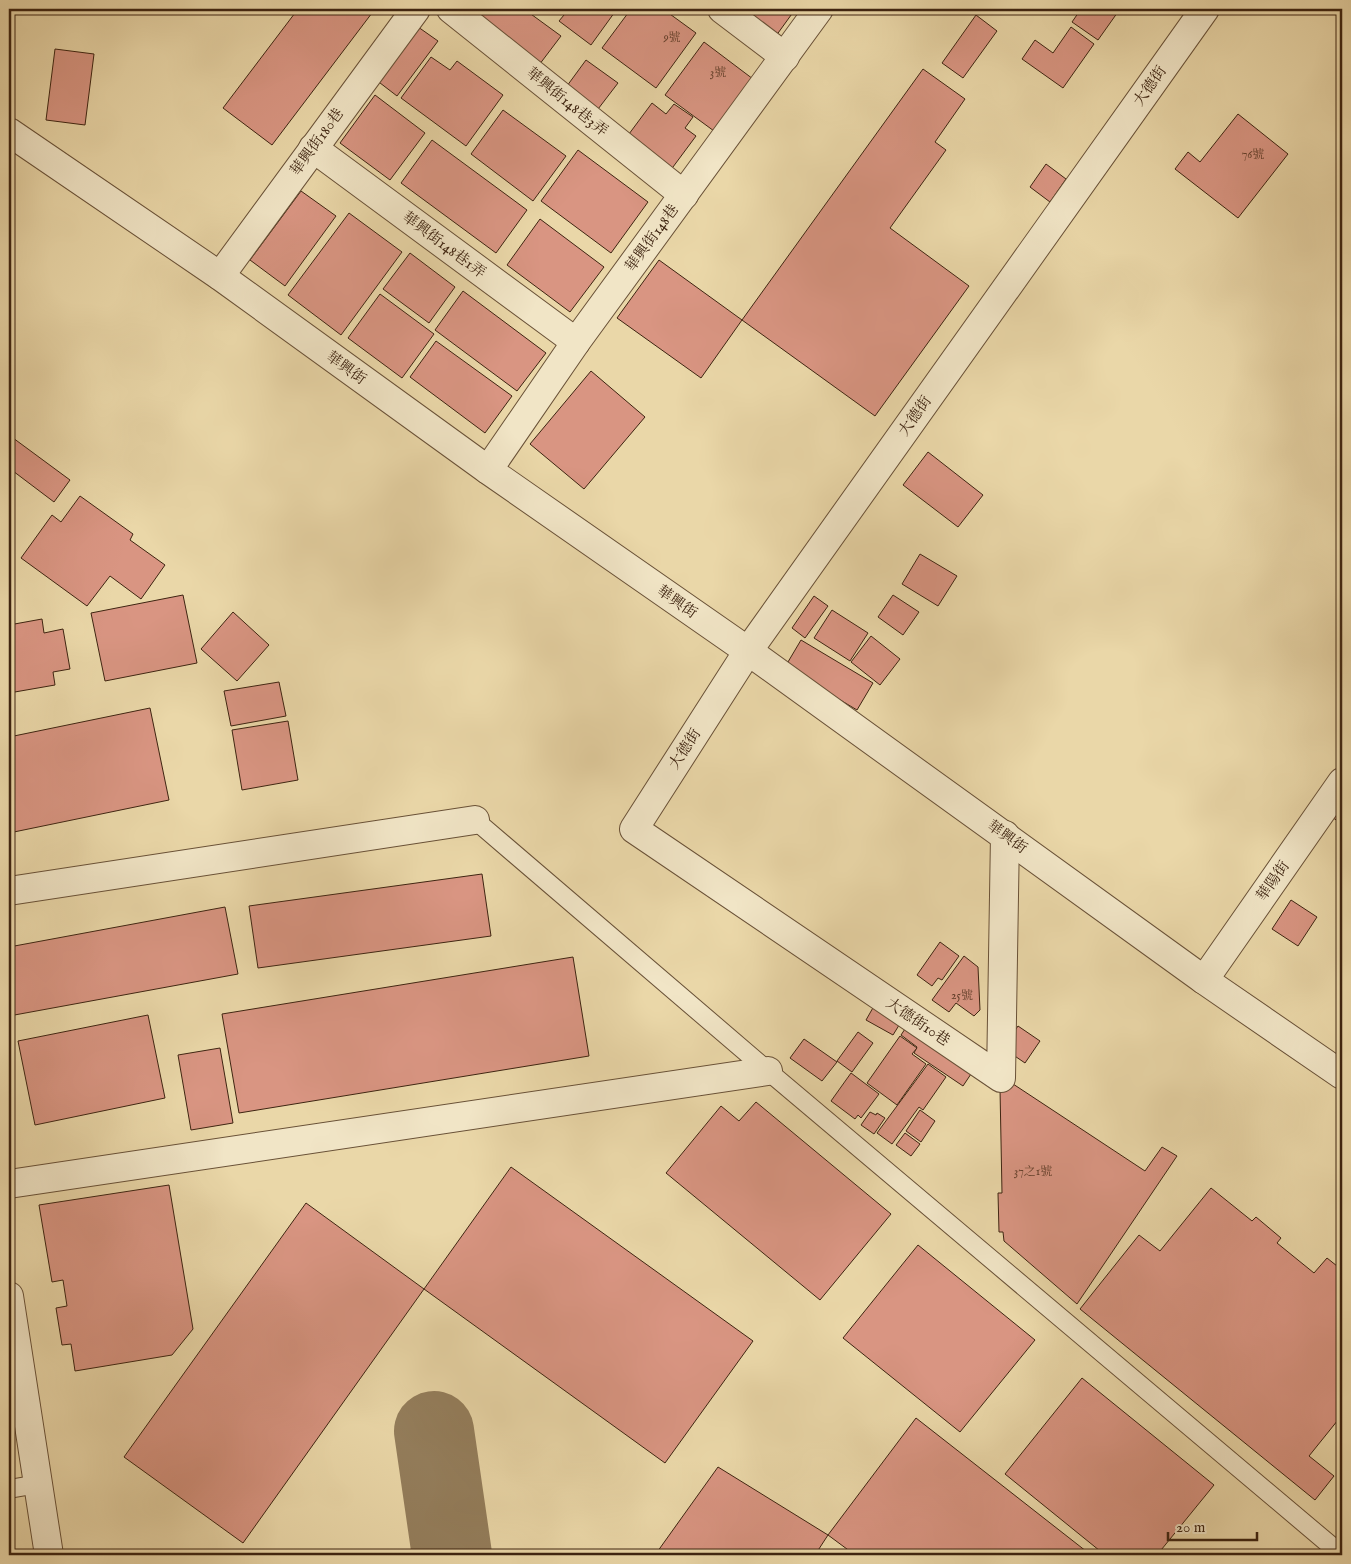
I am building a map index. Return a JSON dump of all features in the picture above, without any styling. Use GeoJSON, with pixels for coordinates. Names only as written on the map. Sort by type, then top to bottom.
{"type":"FeatureCollection","features":[{"type":"Feature","properties":{"kind":"street","name":"華興街180巷"},"geometry":{"type":"LineString","coordinates":[[220,276],[416,9]]}},
{"type":"Feature","properties":{"kind":"street","name":"華興街148巷3弄"},"geometry":{"type":"LineString","coordinates":[[451,9],[684,194]]}},
{"type":"Feature","properties":{"kind":"street"},"geometry":{"type":"LineString","coordinates":[[722,9],[785,57]]}},
{"type":"Feature","properties":{"kind":"street","name":"華興街148巷"},"geometry":{"type":"LineString","coordinates":[[488,470],[576,342],[819,9]]}},
{"type":"Feature","properties":{"kind":"street","name":"大德街"},"geometry":{"type":"LineString","coordinates":[[634,829],[748,651],[1205,9]]}},
{"type":"Feature","properties":{"kind":"street","name":"華興街"},"geometry":{"type":"LineString","coordinates":[[9,132],[220,276],[488,470],[748,651],[1204,980],[1342,1075]]}},
{"type":"Feature","properties":{"kind":"street","name":"華興街148巷1弄"},"geometry":{"type":"LineString","coordinates":[[313,148],[576,342]]}},
{"type":"Feature","properties":{"kind":"street","name":"華陽街"},"geometry":{"type":"LineString","coordinates":[[1204,980],[1342,782]]}},
{"type":"Feature","properties":{"kind":"street"},"geometry":{"type":"LineString","coordinates":[[9,891],[475,820]]}},
{"type":"Feature","properties":{"kind":"street","name":"大德街10巷"},"geometry":{"type":"LineString","coordinates":[[634,829],[1002,1078],[1005,835]]}},
{"type":"Feature","properties":{"kind":"street"},"geometry":{"type":"LineString","coordinates":[[9,1184],[768,1070]]}},
{"type":"Feature","properties":{"kind":"street"},"geometry":{"type":"LineString","coordinates":[[9,1296],[49,1555]]}},
{"type":"Feature","properties":{"kind":"lane"},"geometry":{"type":"LineString","coordinates":[[475,820],[1342,1555]]}},
{"type":"Feature","properties":{"kind":"lane"},"geometry":{"type":"LineString","coordinates":[[9,1488],[38,1484]]}},
{"type":"Feature","properties":{"kind":"building"},"geometry":{"type":"Polygon","coordinates":[[[298,9],[375,9],[272,145],[223,108],[298,9]]]}},
{"type":"Feature","properties":{"kind":"building"},"geometry":{"type":"Polygon","coordinates":[[[482,9],[524,9],[561,36],[536,69],[472,21],[482,9]]]}},
{"type":"Feature","properties":{"kind":"building"},"geometry":{"type":"Polygon","coordinates":[[[569,9],[617,9],[591,45],[559,21],[569,9]]]}},
{"type":"Feature","properties":{"kind":"building"},"geometry":{"type":"Polygon","coordinates":[[[631,9],[663,9],[696,33],[656,88],[602,48],[631,9]]]}},
{"type":"Feature","properties":{"kind":"building"},"geometry":{"type":"Polygon","coordinates":[[[755,9],[790,9],[794,11],[773,40],[747,20],[755,9]]]}},
{"type":"Feature","properties":{"kind":"building"},"geometry":{"type":"Polygon","coordinates":[[[1081,9],[1120,9],[1098,40],[1072,22],[1081,9]]]}},
{"type":"Feature","properties":{"kind":"building"},"geometry":{"type":"Polygon","coordinates":[[[976,15],[997,31],[963,78],[942,63],[976,15]]]}},
{"type":"Feature","properties":{"kind":"building"},"geometry":{"type":"Polygon","coordinates":[[[411,22],[438,41],[397,96],[371,76],[411,22]]]}},
{"type":"Feature","properties":{"kind":"building"},"geometry":{"type":"Polygon","coordinates":[[[1071,27],[1094,44],[1063,88],[1022,59],[1035,40],[1053,53],[1071,27]]]}},
{"type":"Feature","properties":{"kind":"building"},"geometry":{"type":"Polygon","coordinates":[[[704,42],[753,79],[714,131],[665,95],[704,42]]]}},
{"type":"Feature","properties":{"kind":"building"},"geometry":{"type":"Polygon","coordinates":[[[55,49],[94,54],[85,125],[46,120],[55,49]]]}},
{"type":"Feature","properties":{"kind":"building"},"geometry":{"type":"Polygon","coordinates":[[[431,57],[450,70],[457,61],[503,95],[466,146],[401,98],[431,57]]]}},
{"type":"Feature","properties":{"kind":"building"},"geometry":{"type":"Polygon","coordinates":[[[586,60],[618,83],[595,113],[564,90],[586,60]]]}},
{"type":"Feature","properties":{"kind":"building"},"geometry":{"type":"Polygon","coordinates":[[[923,69],[965,99],[935,142],[946,150],[890,228],[969,286],[875,416],[742,320],[923,69]]]}},
{"type":"Feature","properties":{"kind":"building"},"geometry":{"type":"Polygon","coordinates":[[[375,95],[425,133],[390,180],[340,143],[375,95]]]}},
{"type":"Feature","properties":{"kind":"building"},"geometry":{"type":"Polygon","coordinates":[[[652,103],[666,114],[674,104],[693,117],[685,128],[696,136],[670,171],[626,138],[652,103]]]}},
{"type":"Feature","properties":{"kind":"building"},"geometry":{"type":"Polygon","coordinates":[[[503,110],[566,156],[533,201],[471,154],[503,110]]]}},
{"type":"Feature","properties":{"kind":"building"},"geometry":{"type":"Polygon","coordinates":[[[1238,114],[1288,154],[1238,218],[1175,169],[1188,152],[1200,162],[1238,114]]]}},
{"type":"Feature","properties":{"kind":"building"},"geometry":{"type":"Polygon","coordinates":[[[432,140],[527,210],[496,253],[401,183],[432,140]]]}},
{"type":"Feature","properties":{"kind":"building"},"geometry":{"type":"Polygon","coordinates":[[[578,150],[648,202],[611,253],[541,201],[578,150]]]}},
{"type":"Feature","properties":{"kind":"building"},"geometry":{"type":"Polygon","coordinates":[[[1046,164],[1066,179],[1050,202],[1030,187],[1046,164]]]}},
{"type":"Feature","properties":{"kind":"building"},"geometry":{"type":"Polygon","coordinates":[[[301,191],[336,216],[285,286],[250,260],[301,191]]]}},
{"type":"Feature","properties":{"kind":"building"},"geometry":{"type":"Polygon","coordinates":[[[349,213],[402,252],[341,335],[288,295],[349,213]]]}},
{"type":"Feature","properties":{"kind":"building"},"geometry":{"type":"Polygon","coordinates":[[[540,219],[604,267],[570,312],[507,265],[540,219]]]}},
{"type":"Feature","properties":{"kind":"building"},"geometry":{"type":"Polygon","coordinates":[[[410,253],[455,287],[429,323],[383,289],[410,253]]]}},
{"type":"Feature","properties":{"kind":"building"},"geometry":{"type":"Polygon","coordinates":[[[659,260],[742,320],[701,378],[617,318],[659,260]]]}},
{"type":"Feature","properties":{"kind":"building"},"geometry":{"type":"Polygon","coordinates":[[[463,291],[546,353],[517,391],[435,330],[463,291]]]}},
{"type":"Feature","properties":{"kind":"building"},"geometry":{"type":"Polygon","coordinates":[[[380,294],[434,334],[402,378],[348,338],[380,294]]]}},
{"type":"Feature","properties":{"kind":"building"},"geometry":{"type":"Polygon","coordinates":[[[436,341],[512,396],[485,433],[410,377],[436,341]]]}},
{"type":"Feature","properties":{"kind":"building"},"geometry":{"type":"Polygon","coordinates":[[[591,371],[645,417],[584,489],[530,444],[591,371]]]}},
{"type":"Feature","properties":{"kind":"building"},"geometry":{"type":"Polygon","coordinates":[[[9,435],[70,480],[54,502],[9,468],[9,435]]]}},
{"type":"Feature","properties":{"kind":"building"},"geometry":{"type":"Polygon","coordinates":[[[928,452],[983,495],[958,527],[903,485],[928,452]]]}},
{"type":"Feature","properties":{"kind":"building"},"geometry":{"type":"Polygon","coordinates":[[[80,496],[133,534],[130,540],[165,565],[141,599],[110,576],[87,606],[21,558],[52,515],[61,522],[80,496]]]}},
{"type":"Feature","properties":{"kind":"building"},"geometry":{"type":"Polygon","coordinates":[[[920,554],[957,576],[938,606],[902,584],[920,554]]]}},
{"type":"Feature","properties":{"kind":"building"},"geometry":{"type":"Polygon","coordinates":[[[183,595],[197,663],[105,681],[91,613],[183,595]]]}},
{"type":"Feature","properties":{"kind":"building"},"geometry":{"type":"Polygon","coordinates":[[[893,595],[919,612],[903,635],[878,617],[893,595]]]}},
{"type":"Feature","properties":{"kind":"building"},"geometry":{"type":"Polygon","coordinates":[[[814,596],[828,606],[805,638],[792,628],[814,596]]]}},
{"type":"Feature","properties":{"kind":"building"},"geometry":{"type":"Polygon","coordinates":[[[832,610],[868,633],[850,661],[814,638],[832,610]]]}},
{"type":"Feature","properties":{"kind":"building"},"geometry":{"type":"Polygon","coordinates":[[[233,612],[269,645],[237,681],[201,649],[233,612]]]}},
{"type":"Feature","properties":{"kind":"building"},"geometry":{"type":"Polygon","coordinates":[[[42,619],[44,633],[63,629],[70,669],[53,672],[55,685],[9,693],[9,625],[42,619]]]}},
{"type":"Feature","properties":{"kind":"building"},"geometry":{"type":"Polygon","coordinates":[[[871,636],[900,659],[880,685],[851,662],[871,636]]]}},
{"type":"Feature","properties":{"kind":"building"},"geometry":{"type":"Polygon","coordinates":[[[801,640],[873,683],[857,710],[785,667],[801,640]]]}},
{"type":"Feature","properties":{"kind":"building"},"geometry":{"type":"Polygon","coordinates":[[[279,682],[286,716],[231,726],[224,691],[279,682]]]}},
{"type":"Feature","properties":{"kind":"building"},"geometry":{"type":"Polygon","coordinates":[[[150,708],[169,800],[9,833],[9,737],[150,708]]]}},
{"type":"Feature","properties":{"kind":"building"},"geometry":{"type":"Polygon","coordinates":[[[288,721],[298,780],[242,790],[232,730],[288,721]]]}},
{"type":"Feature","properties":{"kind":"building"},"geometry":{"type":"Polygon","coordinates":[[[1334,802],[1342,807],[1342,824],[1326,813],[1334,802]]]}},
{"type":"Feature","properties":{"kind":"building"},"geometry":{"type":"Polygon","coordinates":[[[482,874],[491,936],[258,968],[249,906],[482,874]]]}},
{"type":"Feature","properties":{"kind":"building"},"geometry":{"type":"Polygon","coordinates":[[[1291,900],[1317,917],[1298,946],[1272,929],[1291,900]]]}},
{"type":"Feature","properties":{"kind":"building"},"geometry":{"type":"Polygon","coordinates":[[[225,907],[238,974],[9,1016],[9,947],[225,907]]]}},
{"type":"Feature","properties":{"kind":"building"},"geometry":{"type":"Polygon","coordinates":[[[940,942],[959,956],[942,980],[938,978],[932,986],[917,975],[940,942]]]}},
{"type":"Feature","properties":{"kind":"building"},"geometry":{"type":"Polygon","coordinates":[[[964,956],[978,967],[980,1010],[974,1016],[956,1003],[949,1012],[932,1000],[964,956]]]}},
{"type":"Feature","properties":{"kind":"building"},"geometry":{"type":"Polygon","coordinates":[[[573,957],[589,1056],[239,1113],[222,1014],[573,957]]]}},
{"type":"Feature","properties":{"kind":"building"},"geometry":{"type":"Polygon","coordinates":[[[874,1006],[901,1022],[893,1035],[866,1020],[874,1006]]]}},
{"type":"Feature","properties":{"kind":"building"},"geometry":{"type":"Polygon","coordinates":[[[148,1015],[165,1098],[35,1125],[18,1041],[148,1015]]]}},
{"type":"Feature","properties":{"kind":"building"},"geometry":{"type":"Polygon","coordinates":[[[907,1026],[973,1071],[963,1086],[914,1053],[917,1047],[901,1035],[907,1026]]]}},
{"type":"Feature","properties":{"kind":"building"},"geometry":{"type":"Polygon","coordinates":[[[1018,1026],[1040,1041],[1025,1063],[1003,1048],[1018,1026]]]}},
{"type":"Feature","properties":{"kind":"building"},"geometry":{"type":"Polygon","coordinates":[[[858,1032],[873,1043],[852,1072],[837,1061],[858,1032]]]}},
{"type":"Feature","properties":{"kind":"building"},"geometry":{"type":"Polygon","coordinates":[[[900,1036],[917,1048],[912,1054],[926,1064],[897,1105],[867,1083],[900,1036]]]}},
{"type":"Feature","properties":{"kind":"building"},"geometry":{"type":"Polygon","coordinates":[[[804,1039],[837,1062],[822,1081],[790,1058],[804,1039]]]}},
{"type":"Feature","properties":{"kind":"building"},"geometry":{"type":"Polygon","coordinates":[[[220,1048],[233,1123],[191,1130],[178,1055],[220,1048]]]}},
{"type":"Feature","properties":{"kind":"building"},"geometry":{"type":"Polygon","coordinates":[[[928,1064],[946,1077],[923,1110],[919,1107],[892,1144],[877,1133],[928,1064]]]}},
{"type":"Feature","properties":{"kind":"building"},"geometry":{"type":"Polygon","coordinates":[[[851,1073],[879,1094],[861,1118],[858,1115],[855,1119],[831,1101],[851,1073]]]}},
{"type":"Feature","properties":{"kind":"building"},"geometry":{"type":"Polygon","coordinates":[[[1007,1080],[1145,1171],[1162,1147],[1177,1156],[1077,1304],[1004,1241],[1003,1232],[999,1232],[998,1193],[1002,1193],[1000,1089],[1007,1080]]]}},
{"type":"Feature","properties":{"kind":"building"},"geometry":{"type":"Polygon","coordinates":[[[756,1102],[891,1214],[820,1300],[666,1173],[721,1106],[739,1121],[756,1102]]]}},
{"type":"Feature","properties":{"kind":"building"},"geometry":{"type":"Polygon","coordinates":[[[920,1110],[935,1121],[921,1142],[906,1131],[920,1110]]]}},
{"type":"Feature","properties":{"kind":"building"},"geometry":{"type":"Polygon","coordinates":[[[870,1112],[876,1115],[877,1113],[885,1118],[874,1134],[861,1125],[870,1112]]]}},
{"type":"Feature","properties":{"kind":"building"},"geometry":{"type":"Polygon","coordinates":[[[905,1133],[920,1144],[911,1156],[896,1145],[905,1133]]]}},
{"type":"Feature","properties":{"kind":"building"},"geometry":{"type":"Polygon","coordinates":[[[511,1167],[753,1341],[665,1463],[424,1289],[511,1167]]]}},
{"type":"Feature","properties":{"kind":"building"},"geometry":{"type":"Polygon","coordinates":[[[169,1185],[193,1329],[172,1355],[75,1371],[71,1344],[62,1345],[56,1308],[67,1306],[63,1280],[52,1282],[39,1205],[169,1185]]]}},
{"type":"Feature","properties":{"kind":"building"},"geometry":{"type":"Polygon","coordinates":[[[1211,1188],[1252,1221],[1256,1217],[1281,1238],[1277,1243],[1314,1273],[1327,1258],[1342,1270],[1342,1415],[1309,1456],[1334,1476],[1315,1500],[1080,1309],[1139,1235],[1160,1251],[1211,1188]]]}},
{"type":"Feature","properties":{"kind":"building"},"geometry":{"type":"Polygon","coordinates":[[[306,1203],[424,1289],[243,1543],[124,1457],[306,1203]]]}},
{"type":"Feature","properties":{"kind":"building"},"geometry":{"type":"Polygon","coordinates":[[[918,1245],[1035,1340],[960,1432],[843,1338],[918,1245]]]}},
{"type":"Feature","properties":{"kind":"building"},"geometry":{"type":"Polygon","coordinates":[[[1082,1378],[1214,1485],[1157,1555],[1105,1555],[1005,1474],[1082,1378]]]}},
{"type":"Feature","properties":{"kind":"building"},"geometry":{"type":"Polygon","coordinates":[[[916,1418],[1091,1555],[855,1555],[828,1535],[916,1418]]]}},
{"type":"Feature","properties":{"kind":"building"},"geometry":{"type":"Polygon","coordinates":[[[718,1467],[828,1535],[815,1555],[655,1555],[718,1467]]]}},
{"type":"Feature","properties":{"kind":"taxiway"},"geometry":{"type":"LineString","coordinates":[[434,1431],[452,1555]]}}]}
